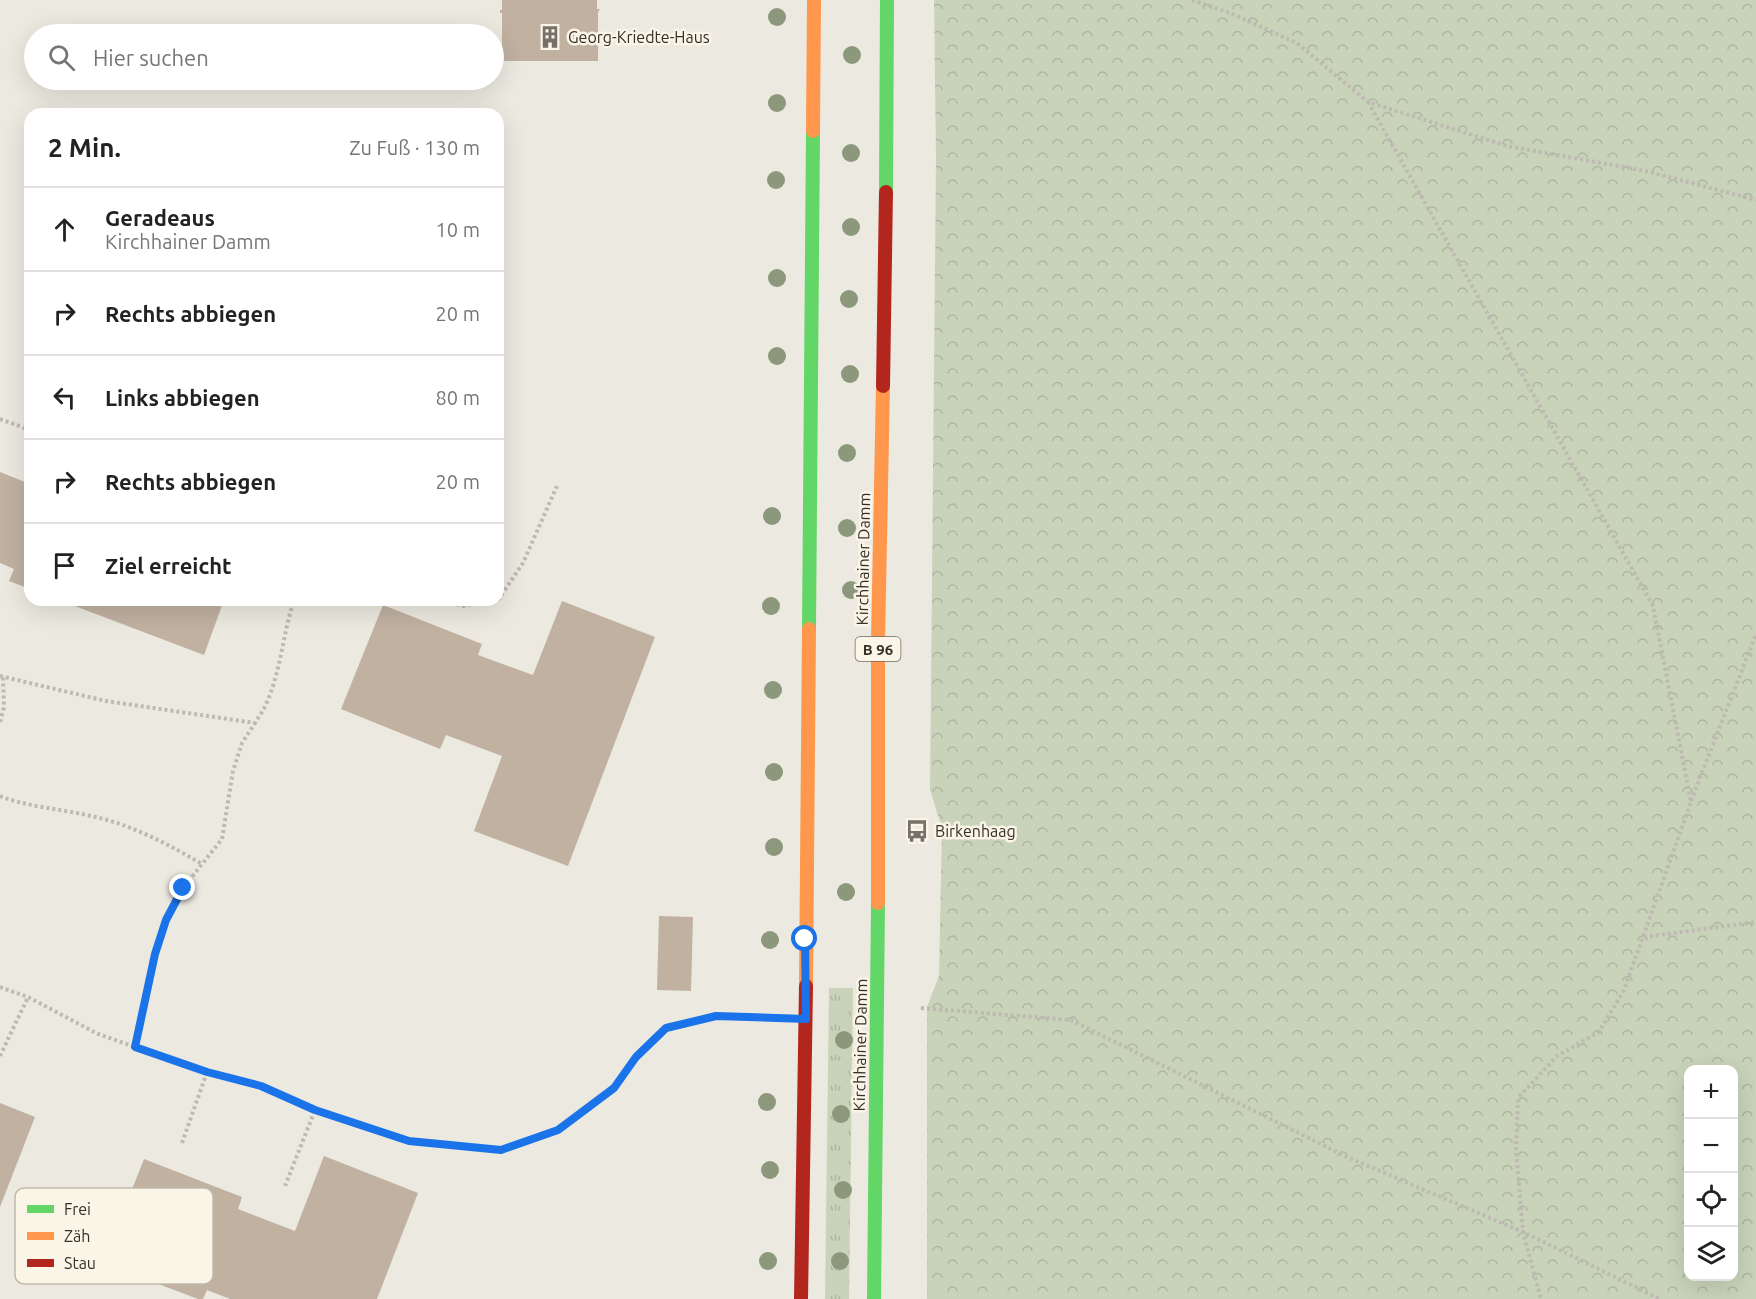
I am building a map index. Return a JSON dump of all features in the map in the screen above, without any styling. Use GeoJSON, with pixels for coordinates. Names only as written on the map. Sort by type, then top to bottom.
{"type":"FeatureCollection","features":[{"type":"Feature","properties":{"kind":"main road"},"geometry":{"type":"LineString","coordinates":[[801,1299],[806,1019],[814,0]]}},
{"type":"Feature","properties":{"kind":"main road","name":"Kirchhainer Damm"},"geometry":{"type":"LineString","coordinates":[[874,1299],[878,969],[878,642],[887,144],[887,0]]}},
{"type":"Feature","properties":{"kind":"path"},"geometry":{"type":"LineString","coordinates":[[1192,0],[1230,13],[1297,43],[1368,102],[1653,606],[1691,802]]}},
{"type":"Feature","properties":{"kind":"path"},"geometry":{"type":"LineString","coordinates":[[1368,102],[1507,146],[1646,171],[1756,200]]}},
{"type":"Feature","properties":{"kind":"path"},"geometry":{"type":"LineString","coordinates":[[0,419],[24,428]]}},
{"type":"Feature","properties":{"kind":"path"},"geometry":{"type":"LineString","coordinates":[[504,591],[523,563],[557,486]]}},
{"type":"Feature","properties":{"kind":"path"},"geometry":{"type":"LineString","coordinates":[[135,1047],[155,954],[166,920],[183,888],[222,839],[233,771],[242,743],[267,702],[292,606]]}},
{"type":"Feature","properties":{"kind":"path"},"geometry":{"type":"LineString","coordinates":[[1541,1299],[1522,1232],[1516,1151],[1518,1098],[1557,1056],[1599,1032],[1624,990],[1691,802],[1756,634]]}},
{"type":"Feature","properties":{"kind":"path"},"geometry":{"type":"LineString","coordinates":[[0,722],[4,707],[1,677],[106,701],[255,723]]}},
{"type":"Feature","properties":{"kind":"path"},"geometry":{"type":"LineString","coordinates":[[0,796],[94,816],[176,849],[202,864]]}},
{"type":"Feature","properties":{"kind":"path"},"geometry":{"type":"LineString","coordinates":[[1644,937],[1756,922]]}},
{"type":"Feature","properties":{"kind":"path"},"geometry":{"type":"LineString","coordinates":[[0,987],[28,997],[98,1034],[207,1072],[261,1086],[315,1110],[409,1141],[501,1150],[558,1130],[614,1088],[636,1057],[666,1028],[716,1016],[806,1019]]}},
{"type":"Feature","properties":{"kind":"path"},"geometry":{"type":"LineString","coordinates":[[0,1056],[28,997]]}},
{"type":"Feature","properties":{"kind":"path"},"geometry":{"type":"LineString","coordinates":[[917,1008],[1071,1020],[1347,1157],[1522,1232],[1660,1299]]}},
{"type":"Feature","properties":{"kind":"path"},"geometry":{"type":"LineString","coordinates":[[182,1143],[207,1072]]}},
{"type":"Feature","properties":{"kind":"path"},"geometry":{"type":"LineString","coordinates":[[285,1186],[315,1110]]}},
{"type":"Feature","properties":{"kind":"green space"},"geometry":{"type":"Polygon","coordinates":[[[934,0],[1756,0],[1756,1299],[927,1299],[927,1007],[939,976],[942,828],[930,790],[936,158],[934,0]]]}},
{"type":"Feature","properties":{"kind":"green space"},"geometry":{"type":"Polygon","coordinates":[[[829,988],[853,988],[849,1299],[825,1299],[829,988]]]}},
{"type":"Feature","properties":{"kind":"building","name":"Georg-Kriedte-Haus"},"geometry":{"type":"Polygon","coordinates":[[[502,0],[597,0],[597,9],[600,9],[598,12],[598,61],[504,61],[504,24],[502,24],[502,13],[500,13],[502,0]]]}},
{"type":"Feature","properties":{"kind":"building"},"geometry":{"type":"Polygon","coordinates":[[[0,472],[24,482],[24,587],[9,581],[14,569],[0,563],[0,472]]]}},
{"type":"Feature","properties":{"kind":"building"},"geometry":{"type":"Polygon","coordinates":[[[562,601],[655,637],[568,866],[474,831],[502,756],[446,735],[440,749],[341,709],[383,606],[482,644],[478,655],[533,675],[562,601]]]}},
{"type":"Feature","properties":{"kind":"building"},"geometry":{"type":"Polygon","coordinates":[[[75,606],[222,606],[204,655],[75,606]]]}},
{"type":"Feature","properties":{"kind":"building"},"geometry":{"type":"Polygon","coordinates":[[[659,916],[693,917],[691,991],[657,990],[659,916]]]}},
{"type":"Feature","properties":{"kind":"building"},"geometry":{"type":"Polygon","coordinates":[[[0,1103],[35,1117],[0,1207],[0,1103]]]}},
{"type":"Feature","properties":{"kind":"building"},"geometry":{"type":"Polygon","coordinates":[[[324,1156],[418,1193],[377,1299],[230,1299],[207,1290],[203,1299],[198,1299],[158,1284],[213,1284],[213,1188],[133,1188],[144,1159],[242,1197],[238,1209],[295,1231],[324,1156]]]}},
{"type":"Feature","properties":{"kind":"traffic: fast"},"geometry":{"type":"LineString","coordinates":[[886,192],[887,0]]}},
{"type":"Feature","properties":{"kind":"traffic: fast"},"geometry":{"type":"LineString","coordinates":[[809,629],[813,131]]}},
{"type":"Feature","properties":{"kind":"traffic: fast"},"geometry":{"type":"LineString","coordinates":[[874,1299],[878,903]]}},
{"type":"Feature","properties":{"kind":"traffic: slow"},"geometry":{"type":"LineString","coordinates":[[813,131],[814,0]]}},
{"type":"Feature","properties":{"kind":"traffic: slow"},"geometry":{"type":"LineString","coordinates":[[878,903],[878,642],[883,386]]}},
{"type":"Feature","properties":{"kind":"traffic: slow"},"geometry":{"type":"LineString","coordinates":[[806,986],[809,629]]}},
{"type":"Feature","properties":{"kind":"traffic: jam"},"geometry":{"type":"LineString","coordinates":[[883,386],[886,192]]}},
{"type":"Feature","properties":{"kind":"traffic: jam"},"geometry":{"type":"LineString","coordinates":[[801,1299],[806,986]]}},
{"type":"Feature","properties":{"kind":"place","name":"Georg-Kriedte-Haus"},"geometry":{"type":"Point","coordinates":[550,37]}},
{"type":"Feature","properties":{"kind":"place","name":"Birkenhaag"},"geometry":{"type":"Point","coordinates":[917,831]}},
{"type":"Feature","properties":{"kind":"route"},"geometry":{"type":"LineString","coordinates":[[183,888],[166,920],[155,954],[135,1047],[207,1072],[261,1086],[315,1110],[409,1141],[501,1150],[558,1130],[614,1088],[636,1057],[666,1028],[716,1016],[806,1019],[805,939]]}}]}
